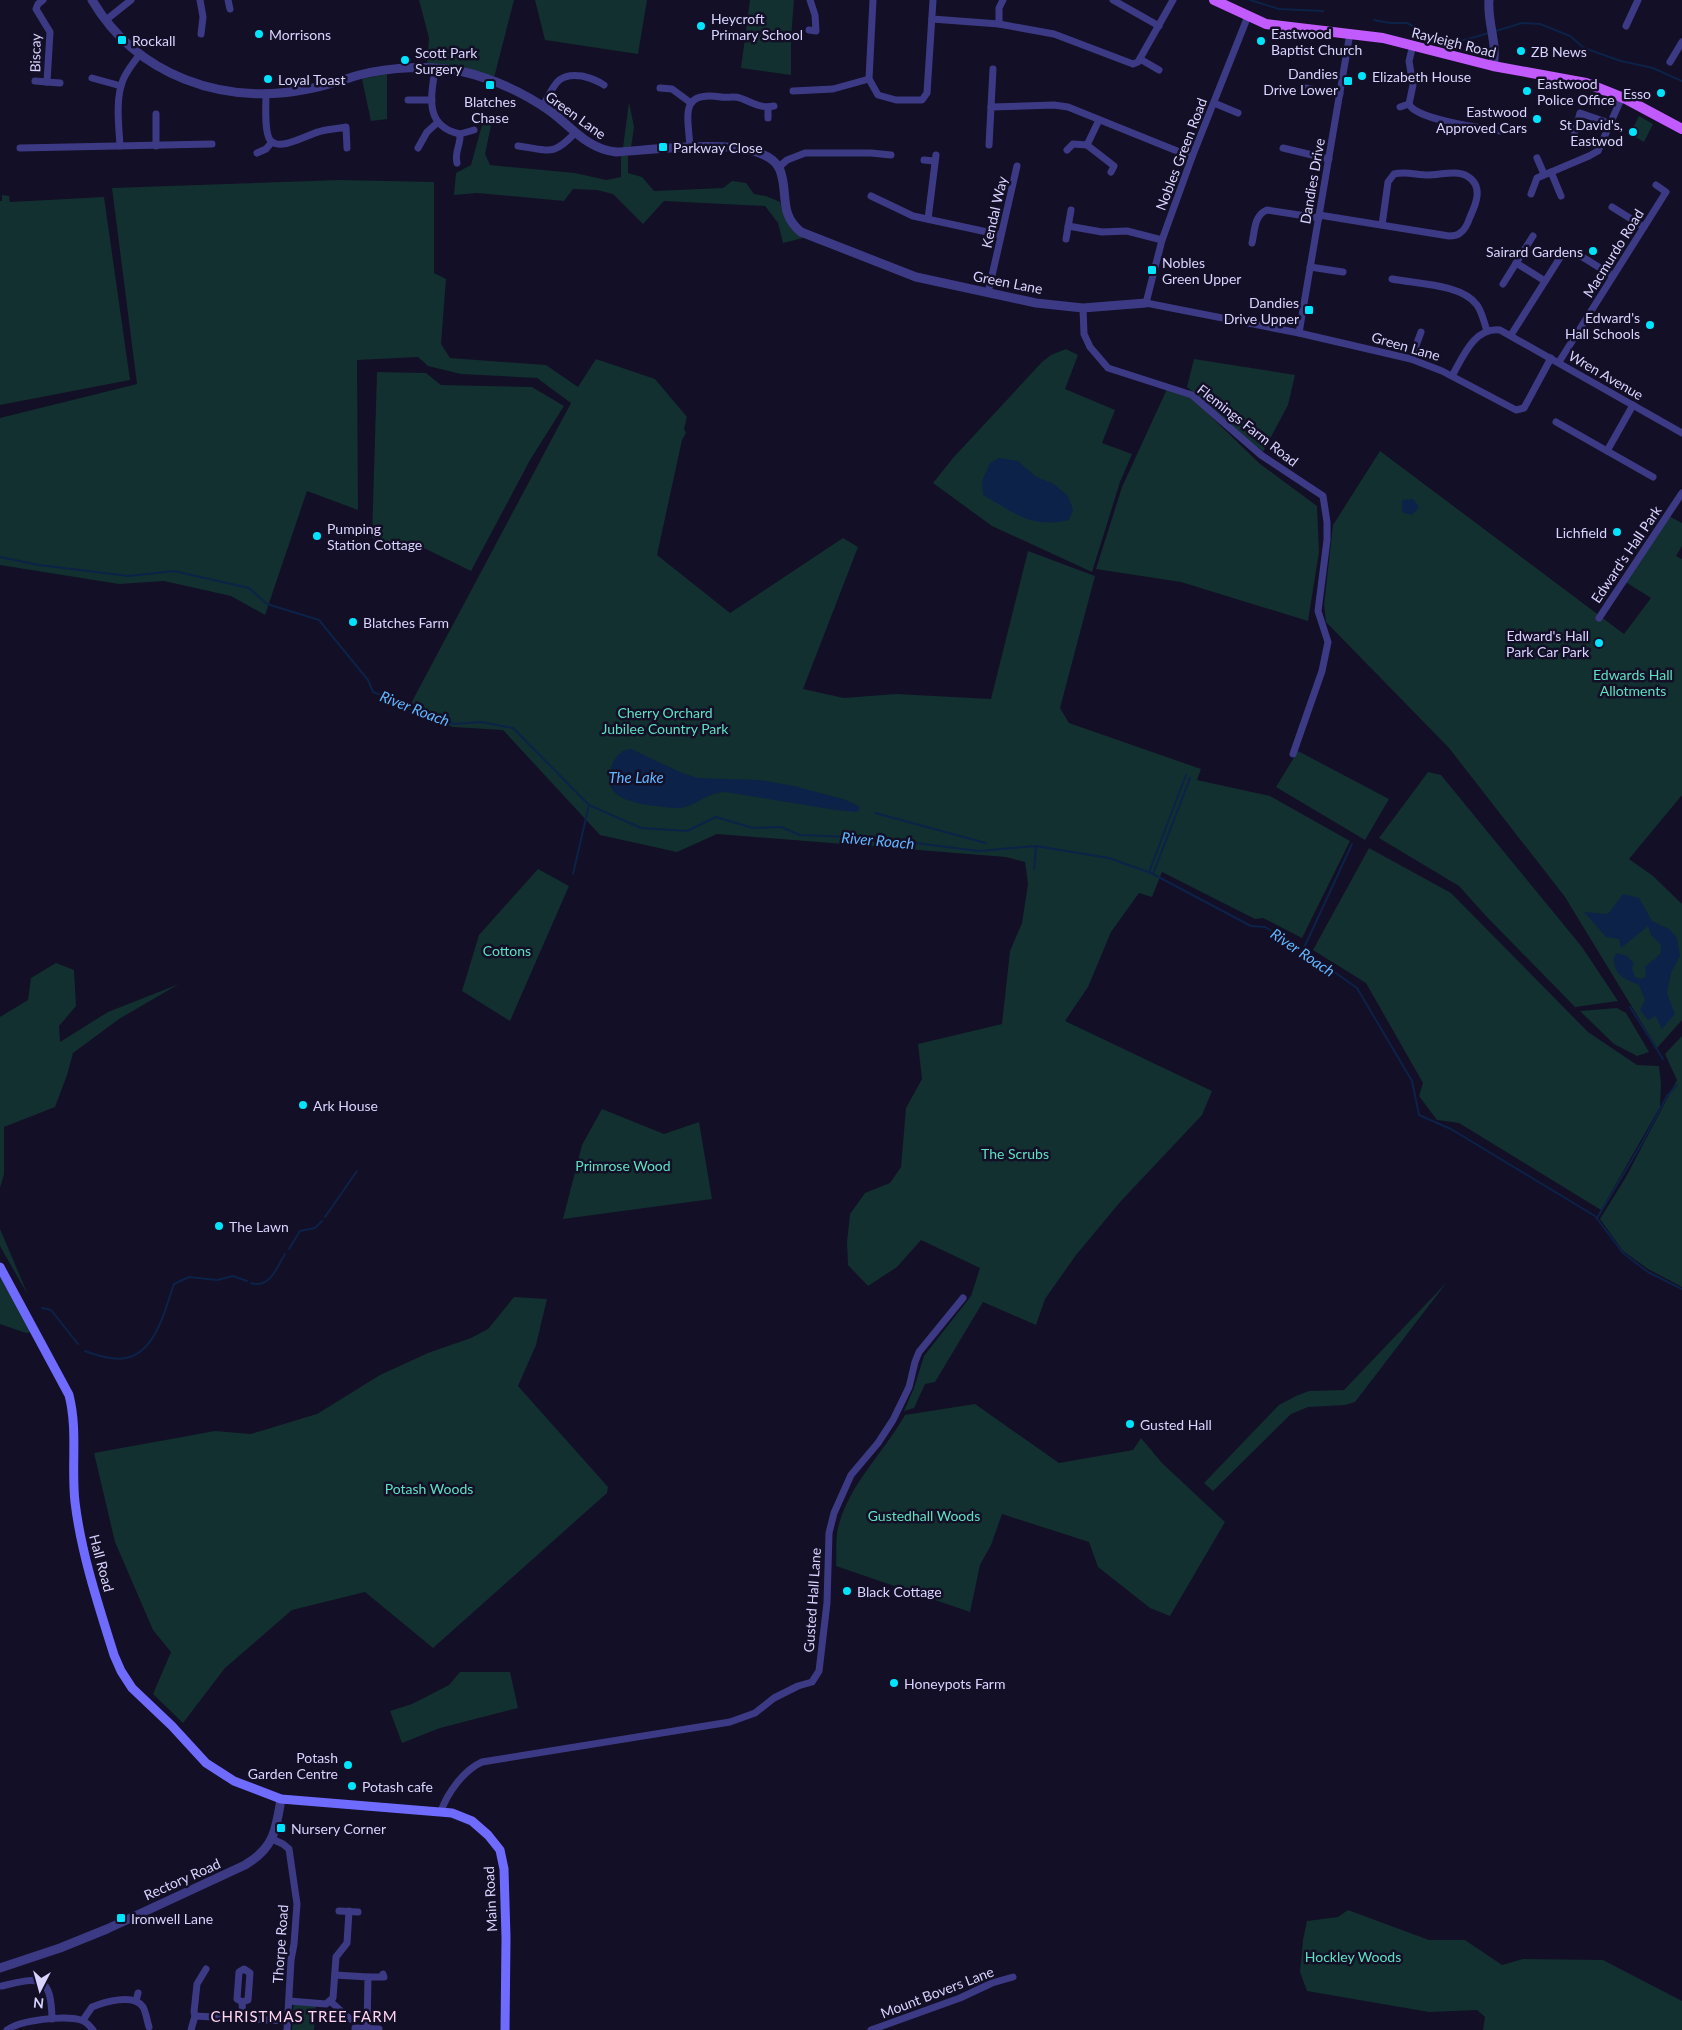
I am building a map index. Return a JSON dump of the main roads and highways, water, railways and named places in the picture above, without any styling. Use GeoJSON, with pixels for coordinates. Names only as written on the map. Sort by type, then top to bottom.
{"type":"FeatureCollection","features":[{"type":"Feature","properties":{"kind":"main road","name":"Rayleigh Road"},"geometry":{"type":"LineString","coordinates":[[1214,0],[1248,16],[1276,26],[1350,33],[1413,45],[1493,66],[1586,83],[1622,97],[1682,130]]}},
{"type":"Feature","properties":{"kind":"main road","name":"Hall Road"},"geometry":{"type":"LineString","coordinates":[[0,1267],[69,1395],[74,1415],[73,1474],[78,1526],[105,1625],[121,1671],[132,1688],[172,1726],[206,1763],[249,1788],[282,1799]]}},
{"type":"Feature","properties":{"kind":"main road","name":"Main Road"},"geometry":{"type":"LineString","coordinates":[[282,1799],[441,1811],[472,1820],[500,1850],[504,1869],[506,1928],[505,2030]]}},
{"type":"Feature","properties":{"kind":"water"},"geometry":{"type":"Polygon","coordinates":[[[999,458],[1018,461],[1035,476],[1054,484],[1068,496],[1073,510],[1069,520],[1056,522],[1034,521],[1014,513],[983,495],[982,481],[990,463],[999,458]]]}},
{"type":"Feature","properties":{"kind":"water"},"geometry":{"type":"Polygon","coordinates":[[[1413,499],[1419,507],[1412,515],[1402,512],[1402,500],[1413,499]]]}},
{"type":"Feature","properties":{"kind":"water","name":"The Lake"},"geometry":{"type":"Polygon","coordinates":[[[631,749],[682,773],[698,778],[760,780],[794,786],[843,799],[860,808],[857,812],[836,810],[725,792],[712,795],[681,808],[663,807],[627,800],[611,788],[609,778],[612,765],[617,756],[621,752],[631,749]]]}},
{"type":"Feature","properties":{"kind":"water"},"geometry":{"type":"Polygon","coordinates":[[[1623,894],[1639,898],[1652,921],[1669,929],[1677,938],[1680,956],[1671,973],[1667,993],[1675,1014],[1662,1029],[1656,1016],[1648,1020],[1640,1010],[1645,1000],[1639,985],[1620,976],[1614,963],[1614,957],[1617,953],[1627,956],[1634,964],[1632,968],[1635,977],[1641,979],[1646,977],[1645,967],[1660,954],[1661,945],[1651,935],[1648,926],[1621,948],[1619,939],[1606,937],[1584,912],[1608,914],[1623,894]]]}},
{"type":"Feature","properties":{"kind":"waterway"},"geometry":{"type":"LineString","coordinates":[[1250,0],[1279,9],[1323,11]]}},
{"type":"Feature","properties":{"kind":"waterway"},"geometry":{"type":"LineString","coordinates":[[1374,20],[1390,23],[1407,23],[1424,32],[1457,42],[1489,33]]}},
{"type":"Feature","properties":{"kind":"waterway"},"geometry":{"type":"LineString","coordinates":[[1496,31],[1522,23],[1540,24],[1570,36],[1584,48],[1621,61],[1653,68],[1682,81]]}},
{"type":"Feature","properties":{"kind":"waterway","name":"River Roach"},"geometry":{"type":"LineString","coordinates":[[0,557],[39,565],[129,576],[174,571],[249,588],[267,604],[319,620],[368,680],[373,692],[454,724],[481,722],[513,728],[589,805],[641,828],[687,831],[716,817],[753,828],[781,827],[800,835],[876,838],[979,851],[1036,846],[1109,858],[1151,873],[1251,926],[1265,927],[1306,952],[1357,988],[1412,1081],[1419,1115],[1451,1129],[1595,1216],[1623,1253],[1648,1272],[1682,1289]]}},
{"type":"Feature","properties":{"kind":"waterway"},"geometry":{"type":"LineString","coordinates":[[1149,872],[1186,775]]}},
{"type":"Feature","properties":{"kind":"waterway"},"geometry":{"type":"LineString","coordinates":[[1153,874],[1190,778]]}},
{"type":"Feature","properties":{"kind":"waterway"},"geometry":{"type":"LineString","coordinates":[[573,874],[589,805]]}},
{"type":"Feature","properties":{"kind":"waterway"},"geometry":{"type":"LineString","coordinates":[[875,813],[986,843]]}},
{"type":"Feature","properties":{"kind":"waterway"},"geometry":{"type":"LineString","coordinates":[[1303,950],[1352,844]]}},
{"type":"Feature","properties":{"kind":"waterway"},"geometry":{"type":"LineString","coordinates":[[1034,869],[1036,847]]}},
{"type":"Feature","properties":{"kind":"waterway"},"geometry":{"type":"LineString","coordinates":[[1630,1007],[1663,1059]]}},
{"type":"Feature","properties":{"kind":"waterway"},"geometry":{"type":"LineString","coordinates":[[1597,1218],[1642,1143],[1667,1096],[1677,1085]]}},
{"type":"Feature","properties":{"kind":"waterway"},"geometry":{"type":"LineString","coordinates":[[325,1217],[357,1171]]}},
{"type":"Feature","properties":{"kind":"waterway"},"geometry":{"type":"LineString","coordinates":[[289,1249],[300,1231],[315,1228],[322,1221]]}},
{"type":"Feature","properties":{"kind":"waterway"},"geometry":{"type":"LineString","coordinates":[[251,1283],[258,1284],[268,1280],[285,1254]]}},
{"type":"Feature","properties":{"kind":"waterway"},"geometry":{"type":"LineString","coordinates":[[85,1351],[111,1358],[125,1358],[137,1354],[154,1335],[174,1284],[189,1277],[217,1280],[233,1276],[247,1281]]}},
{"type":"Feature","properties":{"kind":"waterway"},"geometry":{"type":"LineString","coordinates":[[42,1308],[51,1310],[78,1344]]}},
{"type":"Feature","properties":{"kind":"place","name":"Heycroft Primary School"},"geometry":{"type":"Point","coordinates":[701,26]}},
{"type":"Feature","properties":{"kind":"place","name":"Morrisons"},"geometry":{"type":"Point","coordinates":[259,34]}},
{"type":"Feature","properties":{"kind":"place","name":"Rockall"},"geometry":{"type":"Point","coordinates":[122,40]}},
{"type":"Feature","properties":{"kind":"place","name":"Eastwood Baptist Church"},"geometry":{"type":"Point","coordinates":[1261,41]}},
{"type":"Feature","properties":{"kind":"place","name":"ZB News"},"geometry":{"type":"Point","coordinates":[1521,51]}},
{"type":"Feature","properties":{"kind":"place","name":"Scott Park Surgery"},"geometry":{"type":"Point","coordinates":[405,60]}},
{"type":"Feature","properties":{"kind":"place","name":"Elizabeth House"},"geometry":{"type":"Point","coordinates":[1362,76]}},
{"type":"Feature","properties":{"kind":"place","name":"Loyal Toast"},"geometry":{"type":"Point","coordinates":[268,79]}},
{"type":"Feature","properties":{"kind":"place","name":"Dandies Drive Lower"},"geometry":{"type":"Point","coordinates":[1348,81]}},
{"type":"Feature","properties":{"kind":"place","name":"Blatches Chase"},"geometry":{"type":"Point","coordinates":[490,85]}},
{"type":"Feature","properties":{"kind":"place","name":"Eastwood Police Office"},"geometry":{"type":"Point","coordinates":[1527,91]}},
{"type":"Feature","properties":{"kind":"place","name":"Esso"},"geometry":{"type":"Point","coordinates":[1661,93]}},
{"type":"Feature","properties":{"kind":"place","name":"Eastwood Approved Cars"},"geometry":{"type":"Point","coordinates":[1537,119]}},
{"type":"Feature","properties":{"kind":"place","name":"St David's, Eastwod"},"geometry":{"type":"Point","coordinates":[1633,132]}},
{"type":"Feature","properties":{"kind":"place","name":"Parkway Close"},"geometry":{"type":"Point","coordinates":[663,147]}},
{"type":"Feature","properties":{"kind":"place","name":"Sairard Gardens"},"geometry":{"type":"Point","coordinates":[1593,251]}},
{"type":"Feature","properties":{"kind":"place","name":"Nobles Green Upper"},"geometry":{"type":"Point","coordinates":[1152,270]}},
{"type":"Feature","properties":{"kind":"place","name":"Dandies Drive Upper"},"geometry":{"type":"Point","coordinates":[1309,310]}},
{"type":"Feature","properties":{"kind":"place","name":"Edward's Hall Schools"},"geometry":{"type":"Point","coordinates":[1650,325]}},
{"type":"Feature","properties":{"kind":"place","name":"Lichfield"},"geometry":{"type":"Point","coordinates":[1617,532]}},
{"type":"Feature","properties":{"kind":"place","name":"Pumping Station Cottage"},"geometry":{"type":"Point","coordinates":[317,536]}},
{"type":"Feature","properties":{"kind":"place","name":"Blatches Farm"},"geometry":{"type":"Point","coordinates":[353,622]}},
{"type":"Feature","properties":{"kind":"place","name":"Edward's Hall Park Car Park"},"geometry":{"type":"Point","coordinates":[1599,643]}},
{"type":"Feature","properties":{"kind":"place","name":"Ark House"},"geometry":{"type":"Point","coordinates":[303,1105]}},
{"type":"Feature","properties":{"kind":"place","name":"The Lawn"},"geometry":{"type":"Point","coordinates":[219,1226]}},
{"type":"Feature","properties":{"kind":"place","name":"Gusted Hall"},"geometry":{"type":"Point","coordinates":[1130,1424]}},
{"type":"Feature","properties":{"kind":"place","name":"Black Cottage"},"geometry":{"type":"Point","coordinates":[847,1591]}},
{"type":"Feature","properties":{"kind":"place","name":"Honeypots Farm"},"geometry":{"type":"Point","coordinates":[894,1683]}},
{"type":"Feature","properties":{"kind":"place","name":"Potash Garden Centre"},"geometry":{"type":"Point","coordinates":[348,1765]}},
{"type":"Feature","properties":{"kind":"place","name":"Potash cafe"},"geometry":{"type":"Point","coordinates":[352,1786]}},
{"type":"Feature","properties":{"kind":"place","name":"Nursery Corner"},"geometry":{"type":"Point","coordinates":[281,1828]}},
{"type":"Feature","properties":{"kind":"place","name":"Ironwell Lane"},"geometry":{"type":"Point","coordinates":[121,1918]}},
{"type":"Feature","properties":{"kind":"district","name":"CHRISTMAS TREE FARM"},"geometry":{"type":"Point","coordinates":[304,2016]}},
{"type":"Feature","properties":{"kind":"park label","name":"Edwards Hall Allotments"},"geometry":{"type":"Point","coordinates":[1633,682]}},
{"type":"Feature","properties":{"kind":"park label","name":"Cherry Orchard Jubilee Country Park"},"geometry":{"type":"Point","coordinates":[665,720]}},
{"type":"Feature","properties":{"kind":"park label","name":"Cottons"},"geometry":{"type":"Point","coordinates":[507,950]}},
{"type":"Feature","properties":{"kind":"park label","name":"The Scrubs"},"geometry":{"type":"Point","coordinates":[1015,1153]}},
{"type":"Feature","properties":{"kind":"park label","name":"Primrose Wood"},"geometry":{"type":"Point","coordinates":[623,1165]}},
{"type":"Feature","properties":{"kind":"park label","name":"Potash Woods"},"geometry":{"type":"Point","coordinates":[429,1488]}},
{"type":"Feature","properties":{"kind":"park label","name":"Gustedhall Woods"},"geometry":{"type":"Point","coordinates":[924,1515]}},
{"type":"Feature","properties":{"kind":"park label","name":"Hockley Woods"},"geometry":{"type":"Point","coordinates":[1353,1956]}}]}
